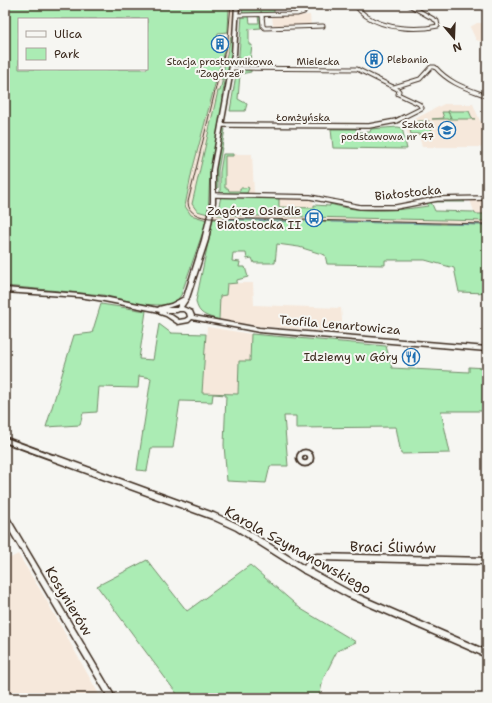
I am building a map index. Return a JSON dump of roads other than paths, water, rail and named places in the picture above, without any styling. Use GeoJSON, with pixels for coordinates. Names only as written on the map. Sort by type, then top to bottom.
{"type":"FeatureCollection","features":[{"type":"Feature","properties":{"kind":"street"},"geometry":{"type":"LineString","coordinates":[[172,317],[173,313],[178,310],[186,298],[205,240],[213,195],[213,170],[234,54],[237,5]]}},
{"type":"Feature","properties":{"kind":"street"},"geometry":{"type":"LineString","coordinates":[[237,15],[300,14],[304,12],[304,5]]}},
{"type":"Feature","properties":{"kind":"street"},"geometry":{"type":"LineString","coordinates":[[355,5],[367,17],[385,23],[415,28],[431,28],[438,26],[437,22],[409,5]]}},
{"type":"Feature","properties":{"kind":"street"},"geometry":{"type":"LineString","coordinates":[[262,15],[263,26],[266,28],[323,26]]}},
{"type":"Feature","properties":{"kind":"street"},"geometry":{"type":"LineString","coordinates":[[394,87],[418,81],[426,76],[431,67],[435,67],[443,76],[456,85],[487,96]]}},
{"type":"Feature","properties":{"kind":"street","name":"Mielecka"},"geometry":{"type":"LineString","coordinates":[[232,68],[357,69],[394,87],[399,91]]}},
{"type":"Feature","properties":{"kind":"street","name":"Łomżyńska"},"geometry":{"type":"LineString","coordinates":[[221,125],[364,126],[390,122],[400,120],[422,108],[419,104],[398,94],[399,91]]}},
{"type":"Feature","properties":{"kind":"street","name":"Białostocka"},"geometry":{"type":"LineString","coordinates":[[213,195],[310,197],[360,207],[396,207],[436,199],[487,198]]}},
{"type":"Feature","properties":{"kind":"street"},"geometry":{"type":"LineString","coordinates":[[5,290],[91,297],[153,309],[186,309],[191,313],[191,317],[187,321],[181,322],[153,309]]}},
{"type":"Feature","properties":{"kind":"street"},"geometry":{"type":"LineString","coordinates":[[153,309],[173,305],[186,298]]}},
{"type":"Feature","properties":{"kind":"street"},"geometry":{"type":"LineString","coordinates":[[186,298],[186,309]]}},
{"type":"Feature","properties":{"kind":"street","name":"Teofila Lenartowicza"},"geometry":{"type":"LineString","coordinates":[[191,317],[259,330],[487,349]]}},
{"type":"Feature","properties":{"kind":"street","name":"Karola Szymanowskiego"},"geometry":{"type":"LineString","coordinates":[[5,440],[213,516],[237,527],[305,570],[349,594],[487,654]]}},
{"type":"Feature","properties":{"kind":"street","name":"Kosynierów"},"geometry":{"type":"LineString","coordinates":[[5,517],[112,698]]}},
{"type":"Feature","properties":{"kind":"street","name":"Braci Śliwów"},"geometry":{"type":"LineString","coordinates":[[305,570],[312,559],[317,557],[487,561]]}},
{"type":"Feature","properties":{"kind":"waterway"},"geometry":{"type":"LineString","coordinates":[[220,219],[300,222]]}},
{"type":"Feature","properties":{"kind":"waterway"},"geometry":{"type":"LineString","coordinates":[[331,222],[440,224]]}},
{"type":"Feature","properties":{"kind":"waterway"},"geometry":{"type":"LineString","coordinates":[[446,224],[487,225]]}},
{"type":"Feature","properties":{"kind":"tram line"},"geometry":{"type":"LineString","coordinates":[[231,5],[228,38],[188,202],[192,212],[199,216],[210,218],[487,224]]}},
{"type":"Feature","properties":{"kind":"place","name":"Stacja prostownikowa \"Zagórze\""},"geometry":{"type":"Point","coordinates":[220,44]}},
{"type":"Feature","properties":{"kind":"place","name":"Plebania"},"geometry":{"type":"Point","coordinates":[374,59]}},
{"type":"Feature","properties":{"kind":"place","name":"Szkoła podstawowa nr 47"},"geometry":{"type":"Point","coordinates":[447,130]}},
{"type":"Feature","properties":{"kind":"place","name":"Zagórze Osiedle Białostocka II"},"geometry":{"type":"Point","coordinates":[314,218]}},
{"type":"Feature","properties":{"kind":"place","name":"Idziemy w Góry"},"geometry":{"type":"Point","coordinates":[411,357]}}]}
